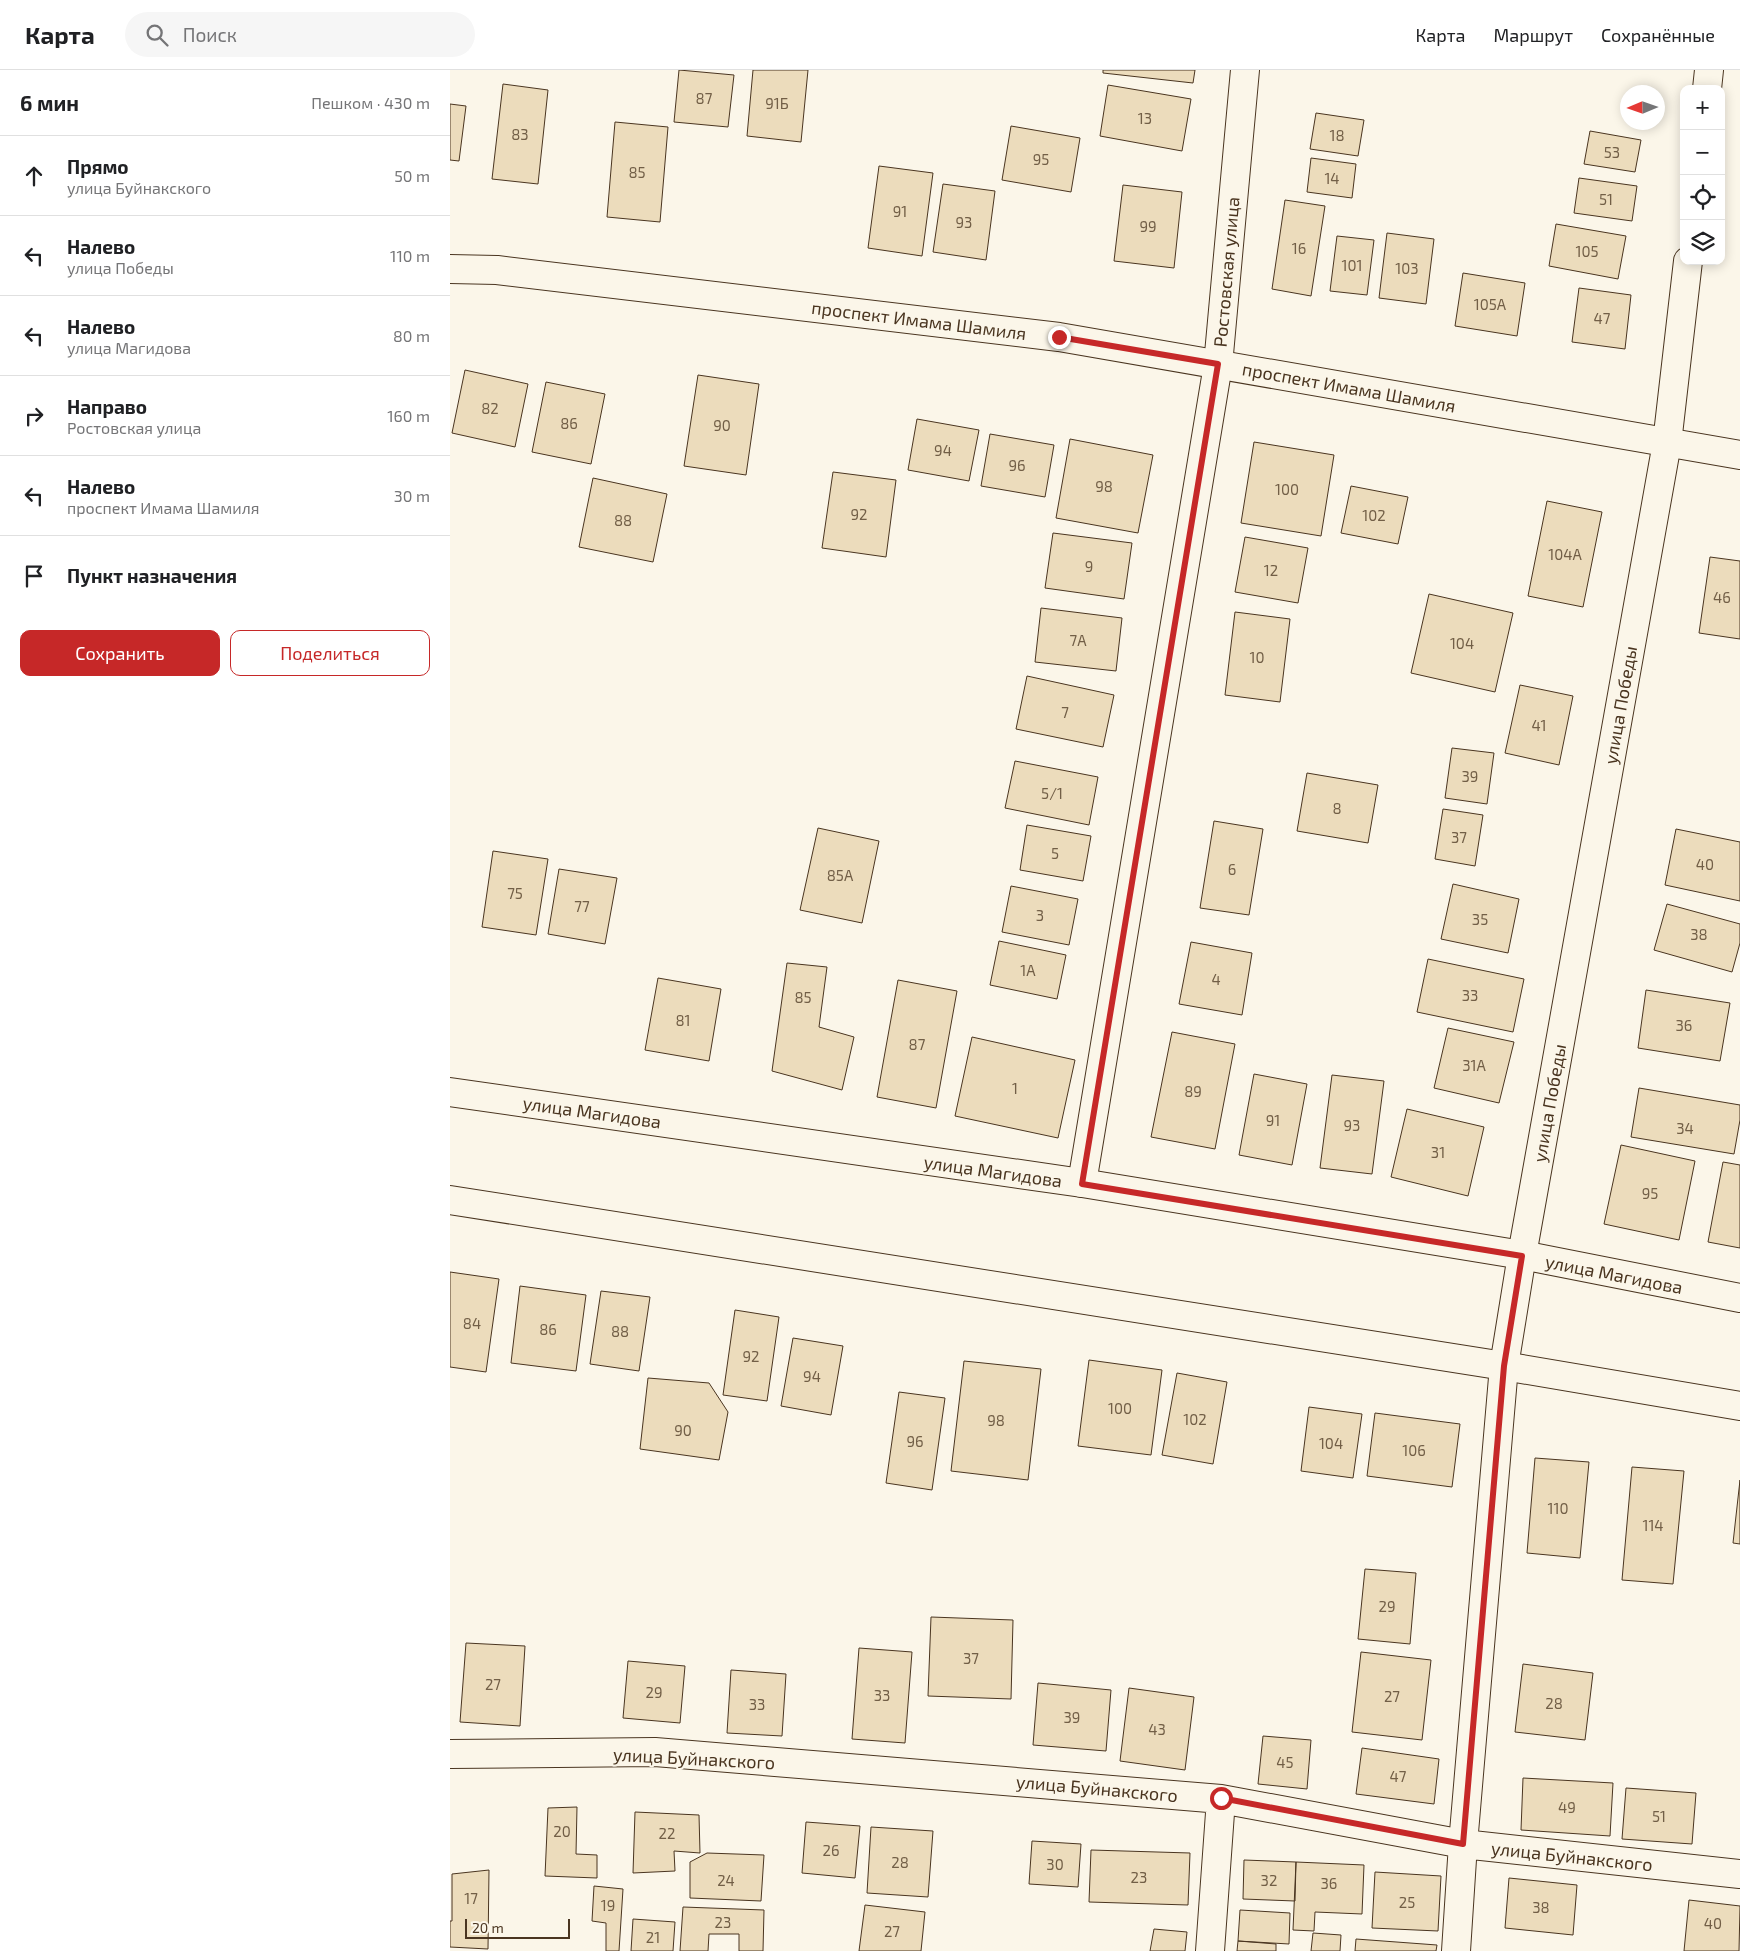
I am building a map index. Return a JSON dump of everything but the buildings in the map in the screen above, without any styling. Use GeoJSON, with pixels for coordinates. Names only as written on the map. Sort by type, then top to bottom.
{"type":"FeatureCollection","features":[{"type":"Feature","properties":{"kind":"street","name":"Ростовская улица"},"geometry":{"type":"LineString","coordinates":[[1082,1184],[1218,364],[1245,70]]}},
{"type":"Feature","properties":{"kind":"street"},"geometry":{"type":"LineString","coordinates":[[1707,85],[1709,70]]}},
{"type":"Feature","properties":{"kind":"street","name":"улица Победы"},"geometry":{"type":"LineString","coordinates":[[1456,1951],[1463,1844],[1504,1366],[1667,443],[1688,265]]}},
{"type":"Feature","properties":{"kind":"street","name":"проспект Имама Шамиля"},"geometry":{"type":"LineString","coordinates":[[450,269],[497,270],[1059,337],[1740,455]]}},
{"type":"Feature","properties":{"kind":"street","name":"улица Магидова"},"geometry":{"type":"LineString","coordinates":[[450,1092],[1082,1184],[1522,1256],[1740,1298]]}},
{"type":"Feature","properties":{"kind":"street"},"geometry":{"type":"LineString","coordinates":[[450,1200],[1504,1366],[1740,1406]]}},
{"type":"Feature","properties":{"kind":"street","name":"улица Буйнакского"},"geometry":{"type":"LineString","coordinates":[[450,1754],[655,1752],[1221,1798],[1463,1844],[1740,1874]]}},
{"type":"Feature","properties":{"kind":"street"},"geometry":{"type":"LineString","coordinates":[[1210,1951],[1221,1798]]}},
{"type":"Feature","properties":{"kind":"route"},"geometry":{"type":"LineString","coordinates":[[1059,337],[1218,364],[1082,1184],[1522,1256],[1504,1366],[1463,1844],[1221,1798]]}}]}
